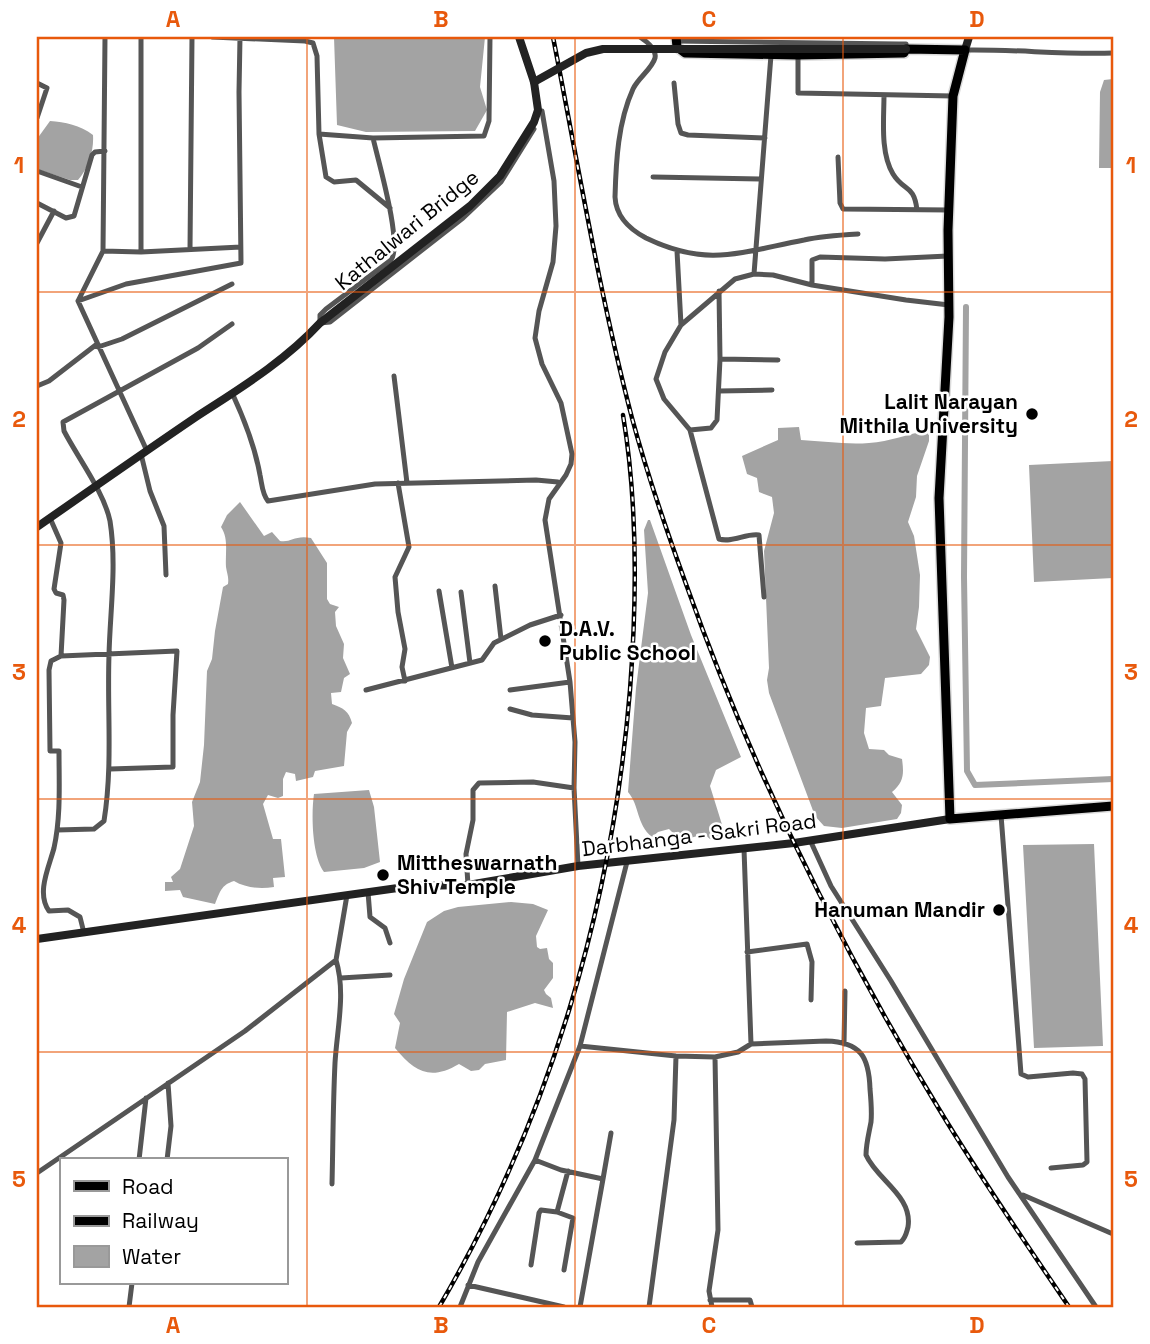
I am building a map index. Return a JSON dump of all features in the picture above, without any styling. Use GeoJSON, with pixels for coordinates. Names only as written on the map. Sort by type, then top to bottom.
{"type":"FeatureCollection","features":[{"type":"Feature","properties":{"kind":"main road","name":"Kathalwari Bridge"},"geometry":{"type":"LineString","coordinates":[[37,527],[233,395],[460,214],[500,176],[537,116],[538,100],[534,82],[519,37]]}},
{"type":"Feature","properties":{"kind":"main road"},"geometry":{"type":"LineString","coordinates":[[969,37],[953,96],[948,305],[939,498],[950,819],[1113,806]]}},
{"type":"Feature","properties":{"kind":"main road"},"geometry":{"type":"LineString","coordinates":[[676,39],[678,50],[685,53],[904,53],[906,47]]}},
{"type":"Feature","properties":{"kind":"main road"},"geometry":{"type":"LineString","coordinates":[[534,82],[586,53],[603,49],[906,47],[965,50]]}},
{"type":"Feature","properties":{"kind":"main road","name":"Darbhanga - Sakri Road"},"geometry":{"type":"LineString","coordinates":[[37,939],[412,886],[468,885],[578,866],[744,849],[950,819]]}},
{"type":"Feature","properties":{"kind":"street"},"geometry":{"type":"LineString","coordinates":[[78,301],[103,251],[105,37]]}},
{"type":"Feature","properties":{"kind":"street"},"geometry":{"type":"LineString","coordinates":[[141,37],[141,252]]}},
{"type":"Feature","properties":{"kind":"street"},"geometry":{"type":"LineString","coordinates":[[190,249],[192,37]]}},
{"type":"Feature","properties":{"kind":"street"},"geometry":{"type":"LineString","coordinates":[[212,37],[279,38],[313,43],[319,134],[328,180],[356,180],[390,208]]}},
{"type":"Feature","properties":{"kind":"street"},"geometry":{"type":"LineString","coordinates":[[78,301],[126,285],[241,263],[240,37]]}},
{"type":"Feature","properties":{"kind":"street"},"geometry":{"type":"LineString","coordinates":[[319,134],[373,138],[478,137],[486,134],[489,121],[490,37]]}},
{"type":"Feature","properties":{"kind":"street"},"geometry":{"type":"LineString","coordinates":[[640,37],[656,55],[651,65],[637,79],[625,107],[618,151],[615,206],[624,223],[636,233],[677,251],[700,256],[756,252],[803,240],[858,234]]}},
{"type":"Feature","properties":{"kind":"street"},"geometry":{"type":"LineString","coordinates":[[676,39],[825,40],[906,47],[906,37]]}},
{"type":"Feature","properties":{"kind":"street"},"geometry":{"type":"LineString","coordinates":[[965,50],[1030,49],[1084,54],[1113,53]]}},
{"type":"Feature","properties":{"kind":"street"},"geometry":{"type":"LineString","coordinates":[[754,274],[771,55]]}},
{"type":"Feature","properties":{"kind":"street"},"geometry":{"type":"LineString","coordinates":[[798,55],[798,93],[953,96]]}},
{"type":"Feature","properties":{"kind":"street"},"geometry":{"type":"LineString","coordinates":[[37,83],[47,88],[37,118]]}},
{"type":"Feature","properties":{"kind":"street"},"geometry":{"type":"LineString","coordinates":[[674,83],[681,133],[765,138]]}},
{"type":"Feature","properties":{"kind":"street"},"geometry":{"type":"LineString","coordinates":[[884,95],[885,145],[889,161],[897,179],[914,194],[916,210]]}},
{"type":"Feature","properties":{"kind":"street"},"geometry":{"type":"LineString","coordinates":[[373,138],[390,208],[396,248],[394,256],[326,309],[320,315],[320,323],[330,322],[463,218],[500,182],[528,141],[542,111],[554,181],[556,226],[554,262],[539,311],[535,338],[537,351],[561,403],[572,454],[566,475],[558,482],[549,499],[545,520],[570,682],[578,866]]}},
{"type":"Feature","properties":{"kind":"street"},"geometry":{"type":"LineString","coordinates":[[37,202],[66,218],[74,216],[92,155],[97,151],[105,151]]}},
{"type":"Feature","properties":{"kind":"street"},"geometry":{"type":"LineString","coordinates":[[838,157],[843,209],[949,210]]}},
{"type":"Feature","properties":{"kind":"street"},"geometry":{"type":"LineString","coordinates":[[37,171],[82,187]]}},
{"type":"Feature","properties":{"kind":"street"},"geometry":{"type":"LineString","coordinates":[[653,177],[760,179]]}},
{"type":"Feature","properties":{"kind":"street"},"geometry":{"type":"LineString","coordinates":[[37,243],[54,211]]}},
{"type":"Feature","properties":{"kind":"street"},"geometry":{"type":"LineString","coordinates":[[103,251],[141,252],[241,247]]}},
{"type":"Feature","properties":{"kind":"street"},"geometry":{"type":"LineString","coordinates":[[677,251],[681,324]]}},
{"type":"Feature","properties":{"kind":"street"},"geometry":{"type":"LineString","coordinates":[[812,285],[811,263],[820,257],[948,257]]}},
{"type":"Feature","properties":{"kind":"street"},"geometry":{"type":"LineString","coordinates":[[764,597],[760,537],[755,534],[723,541],[719,539],[690,430],[664,399],[656,379],[665,352],[681,324],[735,279],[754,274],[948,305]]}},
{"type":"Feature","properties":{"kind":"street"},"geometry":{"type":"LineString","coordinates":[[37,386],[49,381],[98,346],[122,339],[232,284]]}},
{"type":"Feature","properties":{"kind":"street"},"geometry":{"type":"LineString","coordinates":[[690,430],[714,426],[717,420],[719,291]]}},
{"type":"Feature","properties":{"kind":"street"},"geometry":{"type":"LineString","coordinates":[[78,301],[121,391],[144,453],[150,491],[164,526],[166,575]]}},
{"type":"Feature","properties":{"kind":"street"},"geometry":{"type":"LineString","coordinates":[[57,831],[94,829],[104,821],[110,769],[108,653],[113,582],[110,520],[96,488],[64,431],[63,422],[198,348],[232,324]]}},
{"type":"Feature","properties":{"kind":"street"},"geometry":{"type":"LineString","coordinates":[[720,359],[778,360]]}},
{"type":"Feature","properties":{"kind":"street"},"geometry":{"type":"LineString","coordinates":[[394,376],[407,483]]}},
{"type":"Feature","properties":{"kind":"street"},"geometry":{"type":"LineString","coordinates":[[719,391],[772,390]]}},
{"type":"Feature","properties":{"kind":"street"},"geometry":{"type":"LineString","coordinates":[[233,395],[246,424],[266,500],[330,489],[398,483],[536,480],[558,482]]}},
{"type":"Feature","properties":{"kind":"street"},"geometry":{"type":"LineString","coordinates":[[398,483],[409,547],[398,567],[396,577],[398,612],[405,649],[402,667],[405,681]]}},
{"type":"Feature","properties":{"kind":"street"},"geometry":{"type":"LineString","coordinates":[[50,517],[61,547],[54,587],[56,593],[64,598],[61,656]]}},
{"type":"Feature","properties":{"kind":"street"},"geometry":{"type":"LineString","coordinates":[[495,586],[501,639]]}},
{"type":"Feature","properties":{"kind":"street"},"geometry":{"type":"LineString","coordinates":[[439,591],[452,668]]}},
{"type":"Feature","properties":{"kind":"street"},"geometry":{"type":"LineString","coordinates":[[461,592],[470,663]]}},
{"type":"Feature","properties":{"kind":"street"},"geometry":{"type":"LineString","coordinates":[[366,690],[485,658],[490,646],[501,639],[530,625],[561,615]]}},
{"type":"Feature","properties":{"kind":"street"},"geometry":{"type":"LineString","coordinates":[[84,933],[80,917],[68,910],[49,911],[44,905],[45,881],[59,814],[59,751],[50,751],[51,661],[61,656],[177,651],[173,767],[110,769]]}},
{"type":"Feature","properties":{"kind":"street"},"geometry":{"type":"LineString","coordinates":[[510,690],[570,682]]}},
{"type":"Feature","properties":{"kind":"street"},"geometry":{"type":"LineString","coordinates":[[510,709],[532,716],[573,718]]}},
{"type":"Feature","properties":{"kind":"street"},"geometry":{"type":"LineString","coordinates":[[468,885],[466,854],[473,820],[473,790],[479,783],[533,782],[574,788]]}},
{"type":"Feature","properties":{"kind":"street"},"geometry":{"type":"LineString","coordinates":[[1001,815],[1021,1074],[1025,1077],[1079,1074],[1084,1076],[1086,1084],[1087,1162],[1083,1166],[1051,1168]]}},
{"type":"Feature","properties":{"kind":"street"},"geometry":{"type":"LineString","coordinates":[[810,840],[847,913],[1021,1194],[1096,1307]]}},
{"type":"Feature","properties":{"kind":"street"},"geometry":{"type":"LineString","coordinates":[[744,849],[751,1044]]}},
{"type":"Feature","properties":{"kind":"street"},"geometry":{"type":"LineString","coordinates":[[460,1307],[478,1262],[536,1160],[580,1046],[626,862]]}},
{"type":"Feature","properties":{"kind":"street"},"geometry":{"type":"LineString","coordinates":[[368,892],[370,917],[384,928],[390,943]]}},
{"type":"Feature","properties":{"kind":"street"},"geometry":{"type":"LineString","coordinates":[[332,1184],[333,1107],[341,978],[336,960],[347,895]]}},
{"type":"Feature","properties":{"kind":"street"},"geometry":{"type":"LineString","coordinates":[[747,952],[807,944],[812,962],[811,1000]]}},
{"type":"Feature","properties":{"kind":"street"},"geometry":{"type":"LineString","coordinates":[[37,1173],[278,1006],[336,960]]}},
{"type":"Feature","properties":{"kind":"street"},"geometry":{"type":"LineString","coordinates":[[341,978],[390,975]]}},
{"type":"Feature","properties":{"kind":"street"},"geometry":{"type":"LineString","coordinates":[[844,1044],[845,991]]}},
{"type":"Feature","properties":{"kind":"street"},"geometry":{"type":"LineString","coordinates":[[580,1046],[715,1057],[738,1052],[751,1044],[826,1041],[844,1044],[861,1052],[868,1063],[871,1118],[866,1155],[904,1203],[909,1221],[906,1237],[901,1241],[857,1243]]}},
{"type":"Feature","properties":{"kind":"street"},"geometry":{"type":"LineString","coordinates":[[649,1307],[674,1120],[677,1056]]}},
{"type":"Feature","properties":{"kind":"street"},"geometry":{"type":"LineString","coordinates":[[715,1057],[718,1230],[709,1292],[711,1304],[750,1300],[752,1307]]}},
{"type":"Feature","properties":{"kind":"street"},"geometry":{"type":"LineString","coordinates":[[167,1083],[171,1126],[167,1158]]}},
{"type":"Feature","properties":{"kind":"street"},"geometry":{"type":"LineString","coordinates":[[139,1158],[146,1098]]}},
{"type":"Feature","properties":{"kind":"street"},"geometry":{"type":"LineString","coordinates":[[580,1307],[611,1133]]}},
{"type":"Feature","properties":{"kind":"street"},"geometry":{"type":"LineString","coordinates":[[536,1160],[603,1179]]}},
{"type":"Feature","properties":{"kind":"street"},"geometry":{"type":"LineString","coordinates":[[557,1212],[568,1171]]}},
{"type":"Feature","properties":{"kind":"street"},"geometry":{"type":"LineString","coordinates":[[1021,1194],[1113,1234]]}},
{"type":"Feature","properties":{"kind":"street"},"geometry":{"type":"LineString","coordinates":[[531,1265],[540,1211],[557,1212],[571,1216],[573,1220],[564,1270]]}},
{"type":"Feature","properties":{"kind":"street"},"geometry":{"type":"LineString","coordinates":[[129,1307],[132,1284]]}},
{"type":"Feature","properties":{"kind":"street"},"geometry":{"type":"LineString","coordinates":[[468,1285],[564,1307]]}},
{"type":"Feature","properties":{"kind":"water"},"geometry":{"type":"Polygon","coordinates":[[[334,37],[485,37],[480,87],[487,110],[475,131],[366,132],[337,125],[334,37]]]}},
{"type":"Feature","properties":{"kind":"water"},"geometry":{"type":"Polygon","coordinates":[[[1113,79],[1113,168],[1099,168],[1100,92],[1104,80],[1113,79]]]}},
{"type":"Feature","properties":{"kind":"water"},"geometry":{"type":"Polygon","coordinates":[[[50,121],[72,125],[93,135],[90,159],[78,180],[37,169],[37,139],[50,121]]]}},
{"type":"Feature","properties":{"kind":"water"},"geometry":{"type":"Polygon","coordinates":[[[799,427],[801,440],[852,444],[877,442],[929,431],[929,441],[917,476],[916,497],[908,522],[914,536],[920,575],[916,629],[930,657],[929,665],[921,674],[885,678],[881,706],[866,708],[864,733],[869,749],[884,750],[889,755],[902,759],[902,777],[892,792],[902,805],[897,819],[842,828],[824,826],[815,816],[769,693],[764,551],[774,513],[772,497],[759,492],[757,478],[747,474],[742,456],[778,440],[778,428],[799,427]]]}},
{"type":"Feature","properties":{"kind":"water"},"geometry":{"type":"Polygon","coordinates":[[[1113,461],[1113,578],[1034,582],[1029,465],[1113,461]]]}},
{"type":"Feature","properties":{"kind":"water"},"geometry":{"type":"Polygon","coordinates":[[[240,502],[264,536],[272,532],[280,541],[311,538],[327,563],[327,599],[330,604],[339,607],[335,612],[336,626],[344,644],[343,658],[350,674],[344,678],[341,692],[331,693],[332,704],[345,711],[352,723],[347,732],[344,766],[315,771],[313,777],[296,781],[295,774],[286,772],[283,779],[283,796],[278,798],[268,795],[263,804],[273,839],[281,839],[285,877],[273,878],[274,887],[269,888],[248,887],[234,881],[222,889],[215,904],[183,897],[180,890],[165,891],[165,882],[173,882],[171,877],[180,869],[194,826],[192,802],[200,782],[207,671],[212,659],[223,587],[228,584],[226,541],[221,527],[227,515],[240,502]]]}},
{"type":"Feature","properties":{"kind":"water"},"geometry":{"type":"Polygon","coordinates":[[[648,520],[741,757],[716,770],[710,786],[724,831],[720,841],[710,839],[704,834],[687,839],[679,846],[677,837],[669,829],[652,837],[643,826],[628,792],[636,688],[648,593],[644,530],[648,520]]]}},
{"type":"Feature","properties":{"kind":"water"},"geometry":{"type":"Polygon","coordinates":[[[369,790],[374,807],[380,862],[364,868],[324,872],[315,846],[314,794],[369,790]]]}},
{"type":"Feature","properties":{"kind":"water"},"geometry":{"type":"Polygon","coordinates":[[[1094,844],[1103,1046],[1034,1048],[1023,845],[1094,844]]]}},
{"type":"Feature","properties":{"kind":"water"},"geometry":{"type":"Polygon","coordinates":[[[511,902],[533,904],[548,910],[536,936],[537,947],[547,948],[549,959],[553,963],[553,978],[544,990],[551,998],[553,1008],[535,1003],[507,1012],[506,1060],[485,1064],[479,1070],[471,1071],[459,1064],[431,1073],[416,1068],[395,1048],[400,1023],[394,1014],[404,979],[427,922],[444,911],[458,907],[511,902]]]}},
{"type":"Feature","properties":{"kind":"waterway"},"geometry":{"type":"LineString","coordinates":[[966,307],[964,577],[967,771],[975,785],[1113,779]]}},
{"type":"Feature","properties":{"kind":"railway"},"geometry":{"type":"LineString","coordinates":[[553,37],[599,276],[632,418],[650,481],[711,652],[768,787],[866,983],[955,1134],[1069,1307]]}},
{"type":"Feature","properties":{"kind":"railway"},"geometry":{"type":"LineString","coordinates":[[439,1307],[478,1235],[513,1161],[543,1086],[591,931],[608,851],[621,771],[634,621],[634,518],[623,415]]}},
{"type":"Feature","properties":{"kind":"place","name":"Lalit Narayan Mithila University"},"geometry":{"type":"Point","coordinates":[1032,414]}},
{"type":"Feature","properties":{"kind":"place","name":"D.A.V. Public School"},"geometry":{"type":"Point","coordinates":[545,641]}},
{"type":"Feature","properties":{"kind":"place","name":"Mittheswarnath Shiv Temple"},"geometry":{"type":"Point","coordinates":[383,875]}},
{"type":"Feature","properties":{"kind":"place","name":"Hanuman Mandir"},"geometry":{"type":"Point","coordinates":[999,910]}}]}
